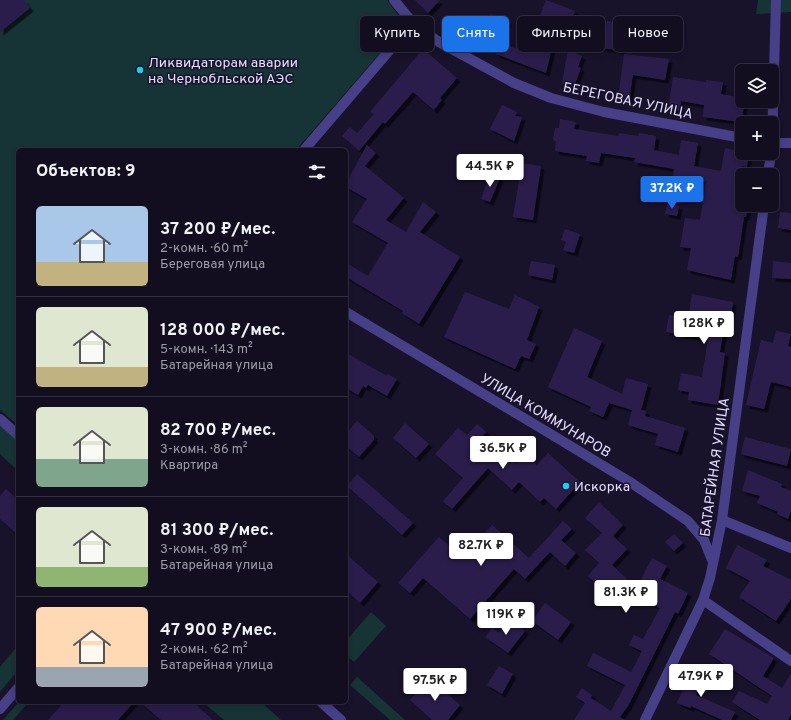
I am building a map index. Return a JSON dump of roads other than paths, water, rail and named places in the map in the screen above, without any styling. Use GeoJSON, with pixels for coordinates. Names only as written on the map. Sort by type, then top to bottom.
{"type":"FeatureCollection","features":[{"type":"Feature","properties":{"kind":"street","name":"БЕРЕГОВАЯ УЛИЦА"},"geometry":{"type":"LineString","coordinates":[[394,0],[407,16]]}},
{"type":"Feature","properties":{"kind":"street"},"geometry":{"type":"LineString","coordinates":[[773,116],[776,0]]}},
{"type":"Feature","properties":{"kind":"street","name":"БЕРЕГОВАЯ УЛИЦА"},"geometry":{"type":"LineString","coordinates":[[434,38],[489,71],[551,98],[604,112],[735,137]]}},
{"type":"Feature","properties":{"kind":"street"},"geometry":{"type":"LineString","coordinates":[[306,148],[388,52]]}},
{"type":"Feature","properties":{"kind":"street"},"geometry":{"type":"LineString","coordinates":[[779,143],[791,143]]}},
{"type":"Feature","properties":{"kind":"street","name":"БАТАРЕЙНАЯ УЛИЦА"},"geometry":{"type":"LineString","coordinates":[[645,720],[704,600],[713,562],[722,520],[763,212]]}},
{"type":"Feature","properties":{"kind":"street","name":"УЛИЦА КОММУНАРОВ"},"geometry":{"type":"LineString","coordinates":[[348,313],[544,430],[688,521],[704,540],[713,562]]}},
{"type":"Feature","properties":{"kind":"street"},"geometry":{"type":"LineString","coordinates":[[0,419],[16,433]]}},
{"type":"Feature","properties":{"kind":"street"},"geometry":{"type":"LineString","coordinates":[[722,520],[791,548]]}},
{"type":"Feature","properties":{"kind":"street"},"geometry":{"type":"LineString","coordinates":[[704,600],[791,661]]}},
{"type":"Feature","properties":{"kind":"street"},"geometry":{"type":"LineString","coordinates":[[0,709],[16,690]]}},
{"type":"Feature","properties":{"kind":"street"},"geometry":{"type":"LineString","coordinates":[[323,704],[341,720]]}},
{"type":"Feature","properties":{"kind":"place","name":"Ликвидаторам аварии на Чернобльской АЭС"},"geometry":{"type":"Point","coordinates":[140,70]}},
{"type":"Feature","properties":{"kind":"place","name":"Искорка"},"geometry":{"type":"Point","coordinates":[566,486]}}]}
